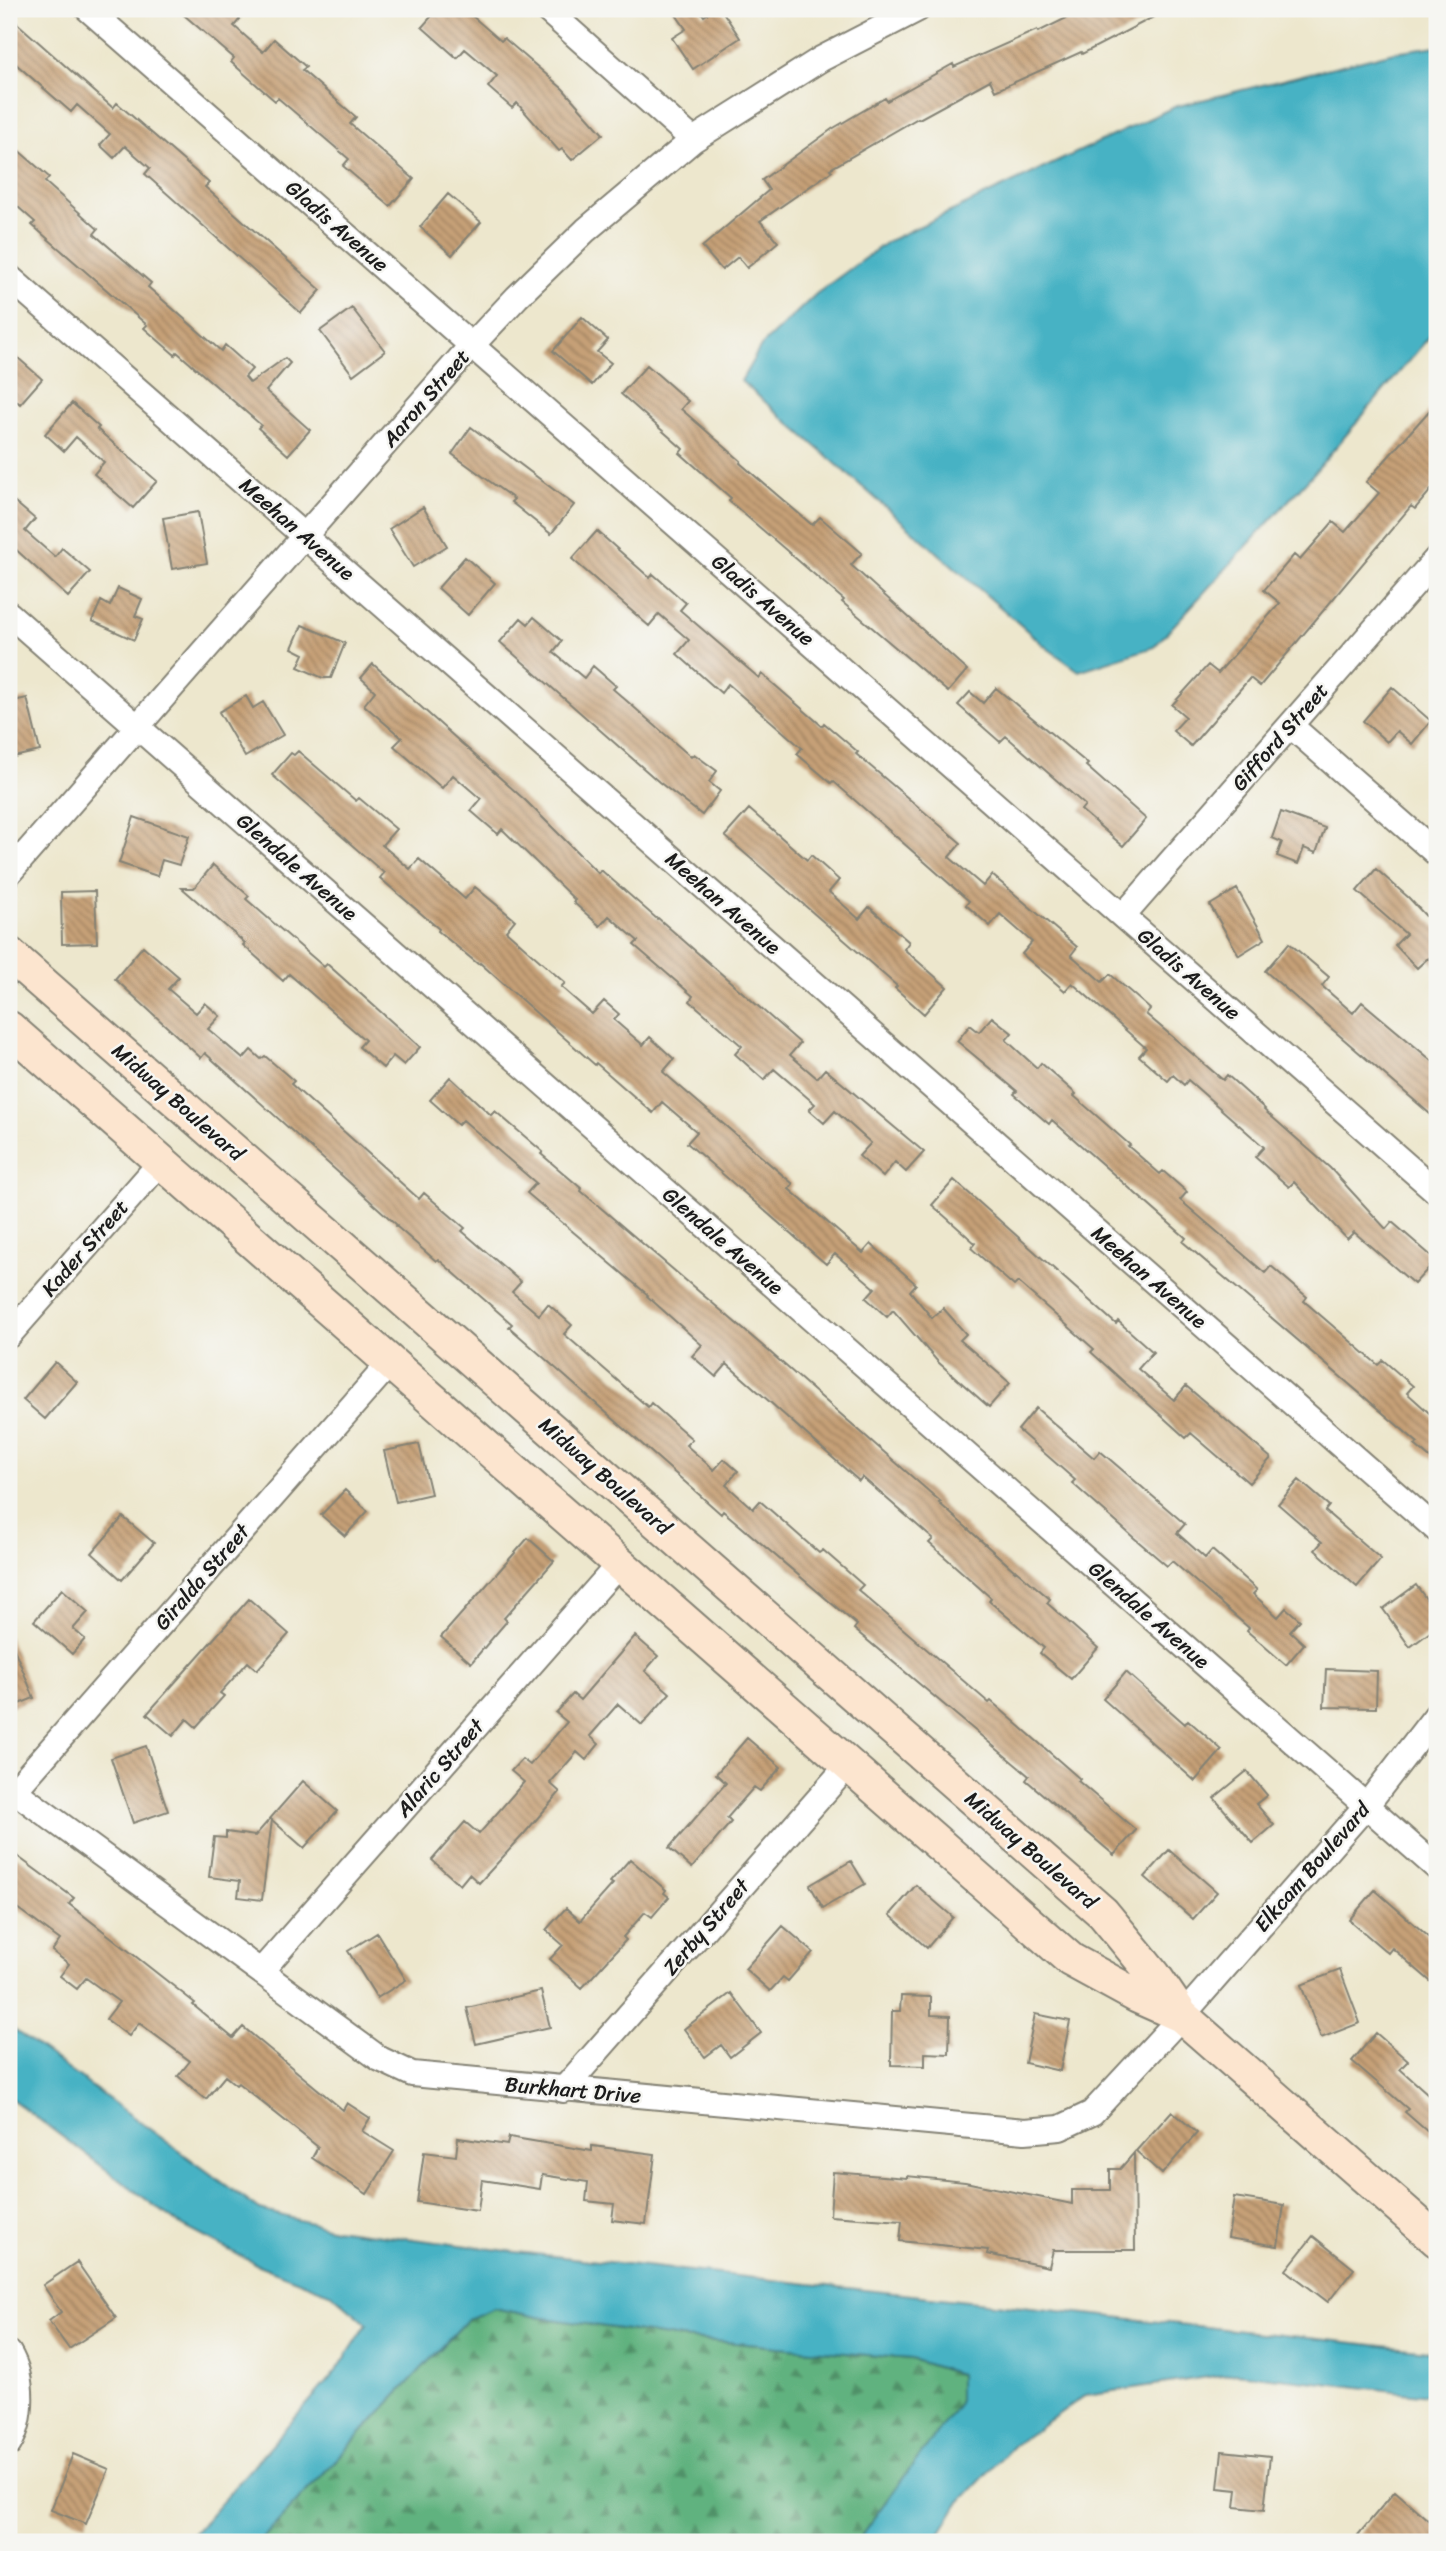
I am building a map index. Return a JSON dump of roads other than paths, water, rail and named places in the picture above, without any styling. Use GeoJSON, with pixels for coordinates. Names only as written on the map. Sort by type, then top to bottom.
{"type":"FeatureCollection","features":[{"type":"Feature","properties":{"kind":"street","name":"Gladis Avenue"},"geometry":{"type":"LineString","coordinates":[[88,9],[1437,1192]]}},
{"type":"Feature","properties":{"kind":"street"},"geometry":{"type":"LineString","coordinates":[[546,9],[693,140]]}},
{"type":"Feature","properties":{"kind":"street","name":"Aaron Street"},"geometry":{"type":"LineString","coordinates":[[9,873],[472,345],[586,230],[693,140],[821,59],[910,10]]}},
{"type":"Feature","properties":{"kind":"street","name":"Meehan Avenue"},"geometry":{"type":"LineString","coordinates":[[9,276],[1437,1530]]}},
{"type":"Feature","properties":{"kind":"street","name":"Gifford Street"},"geometry":{"type":"LineString","coordinates":[[1123,916],[1437,558]]}},
{"type":"Feature","properties":{"kind":"street","name":"Glendale Avenue"},"geometry":{"type":"LineString","coordinates":[[9,614],[1437,1868]]}},
{"type":"Feature","properties":{"kind":"street"},"geometry":{"type":"LineString","coordinates":[[1290,726],[1437,854]]}},
{"type":"Feature","properties":{"kind":"street","name":"Midway Boulevard"},"geometry":{"type":"LineString","coordinates":[[9,954],[1103,1913],[1154,1975],[1182,2016],[1437,2240]]}},
{"type":"Feature","properties":{"kind":"street","name":"Midway Boulevard"},"geometry":{"type":"LineString","coordinates":[[9,1028],[1070,1960],[1137,1996],[1182,2016]]}},
{"type":"Feature","properties":{"kind":"street","name":"Kader Street"},"geometry":{"type":"LineString","coordinates":[[9,1335],[161,1161]]}},
{"type":"Feature","properties":{"kind":"street","name":"Giralda Street"},"geometry":{"type":"LineString","coordinates":[[11,1789],[390,1363]]}},
{"type":"Feature","properties":{"kind":"street","name":"Alaric Street"},"geometry":{"type":"LineString","coordinates":[[261,1971],[619,1564]]}},
{"type":"Feature","properties":{"kind":"street","name":"Elkcam Boulevard"},"geometry":{"type":"LineString","coordinates":[[1182,2016],[1366,1805],[1437,1714]]}},
{"type":"Feature","properties":{"kind":"street","name":"Zerby Street"},"geometry":{"type":"LineString","coordinates":[[563,2090],[849,1764]]}},
{"type":"Feature","properties":{"kind":"street","name":"Burkhart Drive"},"geometry":{"type":"LineString","coordinates":[[11,1789],[380,2059],[412,2074],[1025,2131],[1060,2128],[1092,2113],[1182,2016]]}},
{"type":"Feature","properties":{"kind":"street"},"geometry":{"type":"LineString","coordinates":[[9,2353],[15,2363],[21,2392],[14,2436],[9,2444]]}},
{"type":"Feature","properties":{"kind":"water"},"geometry":{"type":"Polygon","coordinates":[[[1437,46],[1437,328],[1313,474],[1154,647],[1079,671],[1047,648],[741,381],[761,346],[816,294],[888,241],[1174,107],[1394,52],[1437,46]]]}},
{"type":"Feature","properties":{"kind":"water"},"geometry":{"type":"Polygon","coordinates":[[[9,2026],[260,2210],[334,2229],[516,2252],[1437,2352],[1437,2396],[1236,2373],[1086,2395],[1014,2445],[958,2504],[935,2542],[859,2542],[864,2531],[959,2403],[959,2374],[911,2359],[681,2338],[494,2308],[468,2319],[259,2542],[186,2542],[338,2369],[367,2324],[332,2294],[258,2265],[179,2224],[9,2097],[9,2026]]]}}]}
